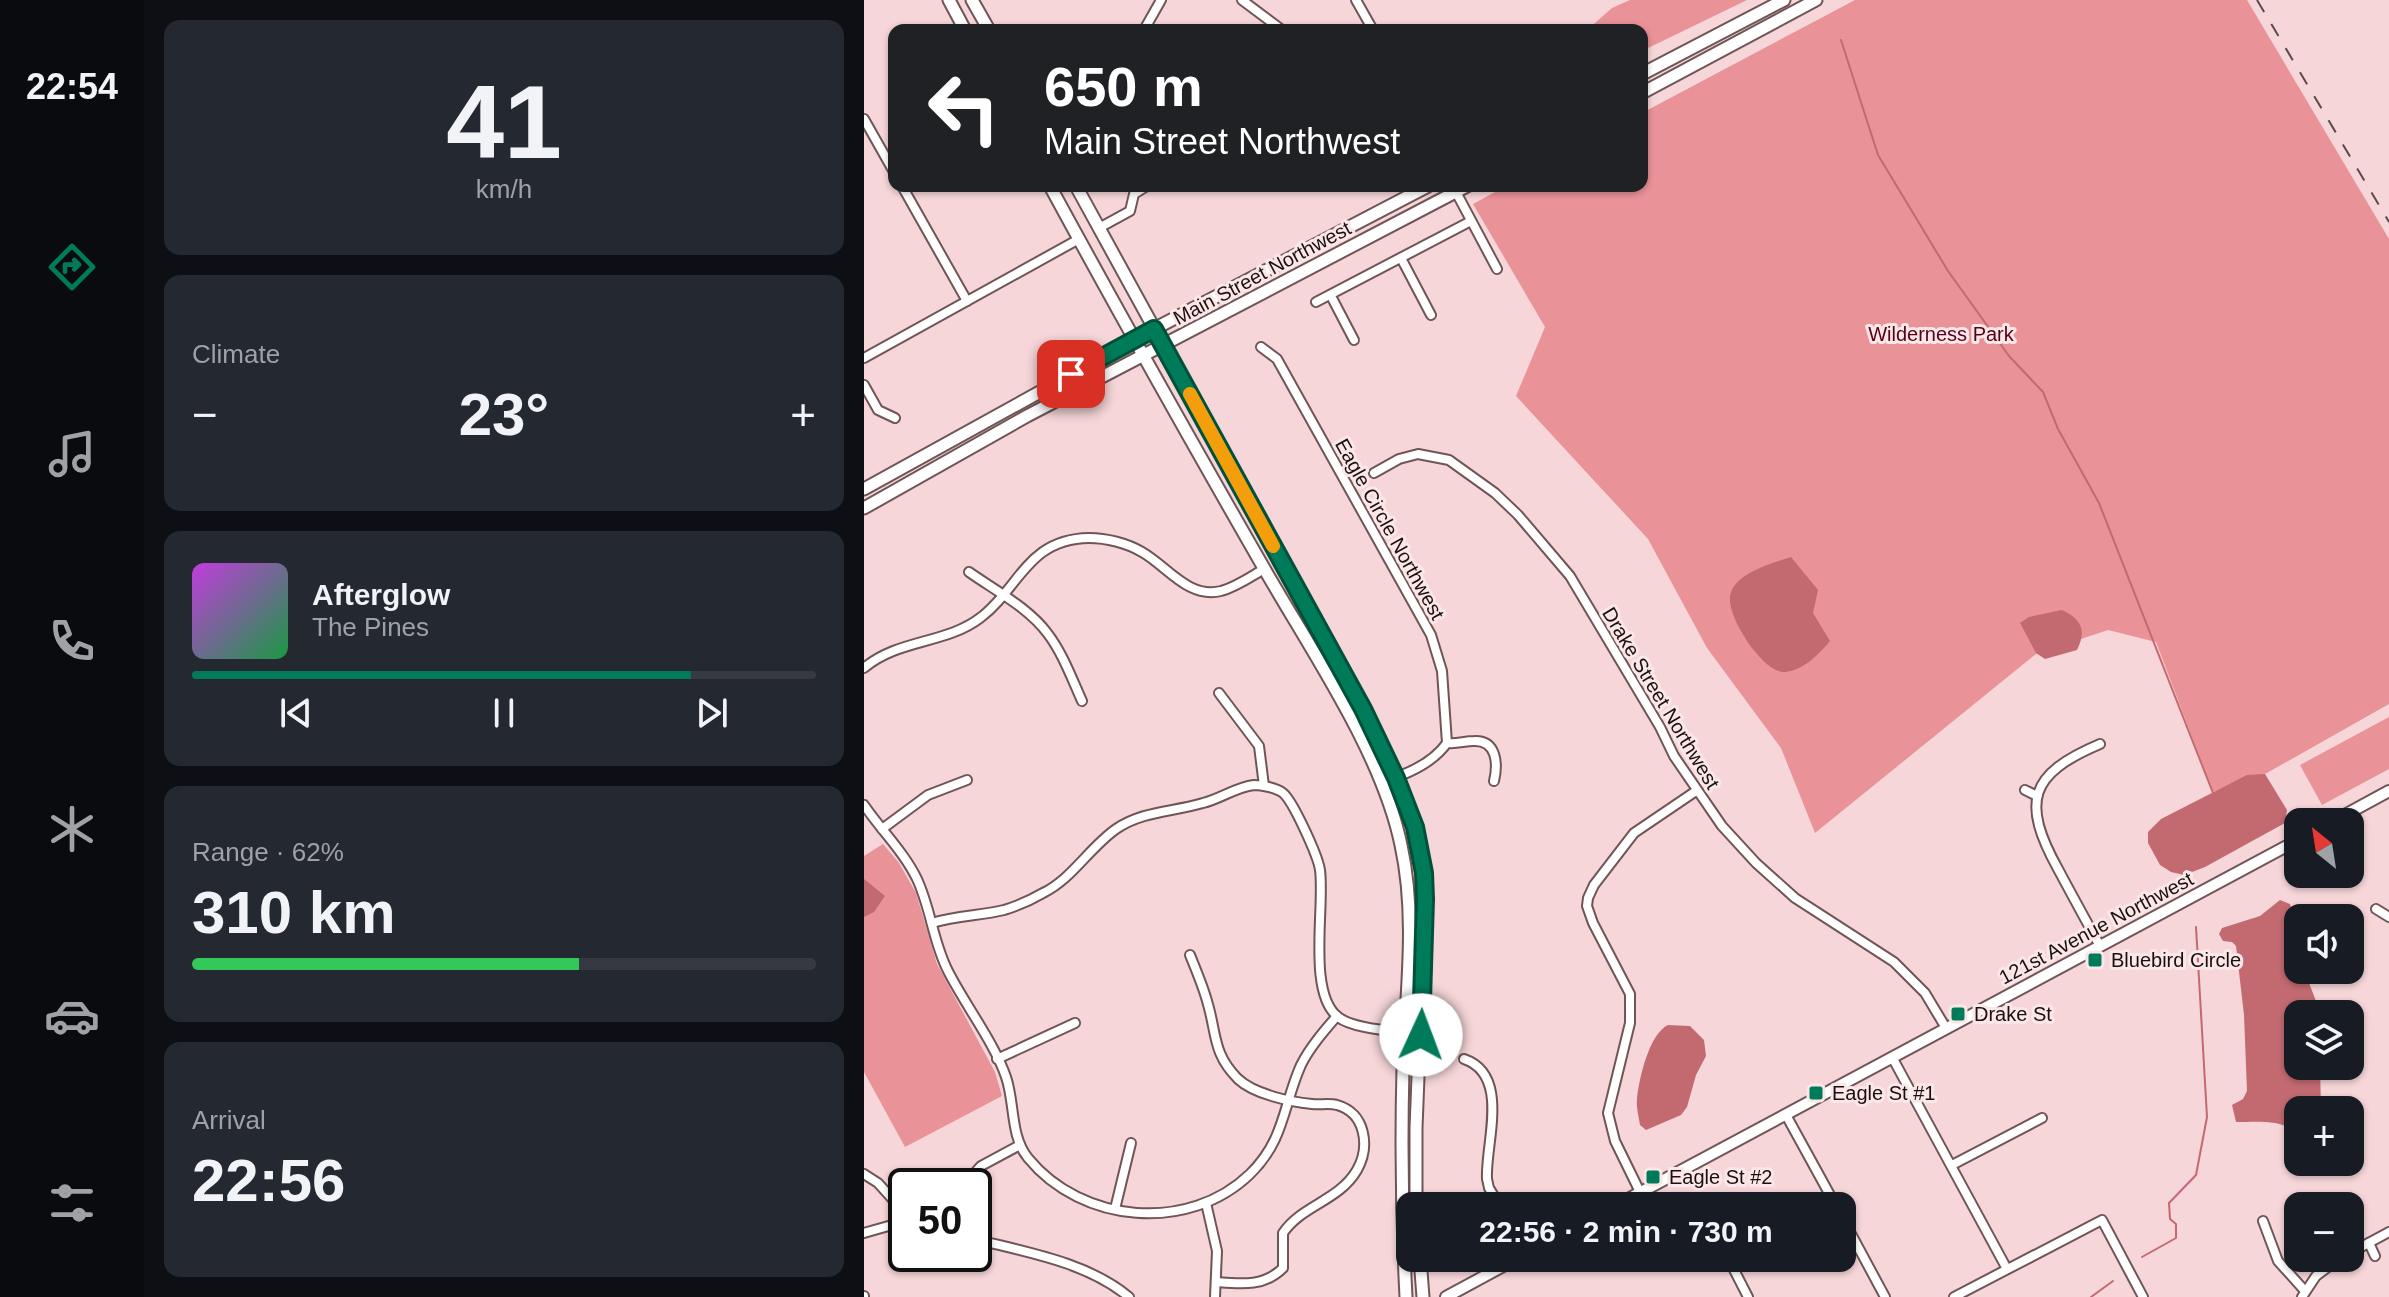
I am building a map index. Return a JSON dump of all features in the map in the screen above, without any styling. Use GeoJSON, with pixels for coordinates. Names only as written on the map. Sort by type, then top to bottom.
{"type":"FeatureCollection","features":[{"type":"Feature","properties":{"kind":"main road"},"geometry":{"type":"LineString","coordinates":[[949,0],[962,24]]}},
{"type":"Feature","properties":{"kind":"main road"},"geometry":{"type":"LineString","coordinates":[[972,0],[986,24]]}},
{"type":"Feature","properties":{"kind":"main road"},"geometry":{"type":"LineString","coordinates":[[1648,71],[1784,0]]}},
{"type":"Feature","properties":{"kind":"main road"},"geometry":{"type":"LineString","coordinates":[[1648,90],[1816,0]]}},
{"type":"Feature","properties":{"kind":"main road"},"geometry":{"type":"LineString","coordinates":[[1053,192],[1133,340],[1332,687],[1381,782],[1401,845],[1407,890],[1401,1143],[1406,1297]]}},
{"type":"Feature","properties":{"kind":"main road"},"geometry":{"type":"LineString","coordinates":[[1079,192],[1363,709],[1415,827],[1424,873],[1416,1192]]}},
{"type":"Feature","properties":{"kind":"main road","name":"Main Street Northwest"},"geometry":{"type":"LineString","coordinates":[[864,489],[1133,340],[1417,192]]}},
{"type":"Feature","properties":{"kind":"main road","name":"Main Street Northwest"},"geometry":{"type":"LineString","coordinates":[[864,508],[1027,416],[1456,192]]}},
{"type":"Feature","properties":{"kind":"main road"},"geometry":{"type":"LineString","coordinates":[[1421,1272],[1423,1297]]}},
{"type":"Feature","properties":{"kind":"street"},"geometry":{"type":"LineString","coordinates":[[1147,24],[1161,0]]}},
{"type":"Feature","properties":{"kind":"street"},"geometry":{"type":"LineString","coordinates":[[1242,0],[1274,24]]}},
{"type":"Feature","properties":{"kind":"street"},"geometry":{"type":"LineString","coordinates":[[1356,0],[1370,24]]}},
{"type":"Feature","properties":{"kind":"street"},"geometry":{"type":"LineString","coordinates":[[864,119],[888,161]]}},
{"type":"Feature","properties":{"kind":"street"},"geometry":{"type":"LineString","coordinates":[[905,192],[967,301]]}},
{"type":"Feature","properties":{"kind":"street"},"geometry":{"type":"LineString","coordinates":[[1099,228],[1130,211],[1137,192]]}},
{"type":"Feature","properties":{"kind":"street"},"geometry":{"type":"LineString","coordinates":[[1463,192],[1471,221],[1497,269]]}},
{"type":"Feature","properties":{"kind":"street"},"geometry":{"type":"LineString","coordinates":[[1316,302],[1471,221]]}},
{"type":"Feature","properties":{"kind":"street"},"geometry":{"type":"LineString","coordinates":[[864,358],[1079,239]]}},
{"type":"Feature","properties":{"kind":"street"},"geometry":{"type":"LineString","coordinates":[[1401,258],[1431,315]]}},
{"type":"Feature","properties":{"kind":"street"},"geometry":{"type":"LineString","coordinates":[[1331,296],[1354,340]]}},
{"type":"Feature","properties":{"kind":"street","name":"Eagle Circle Northwest"},"geometry":{"type":"LineString","coordinates":[[1261,347],[1277,359],[1431,635],[1442,671],[1447,743]]}},
{"type":"Feature","properties":{"kind":"street"},"geometry":{"type":"LineString","coordinates":[[864,385],[878,410],[895,418]]}},
{"type":"Feature","properties":{"kind":"street","name":"Drake Street Northwest"},"geometry":{"type":"LineString","coordinates":[[1374,473],[1399,459],[1418,454],[1449,460],[1495,493],[1518,515],[1570,576],[1696,791],[1722,826],[1783,889],[1830,923],[1881,951],[1906,972],[1932,1002],[1946,1028]]}},
{"type":"Feature","properties":{"kind":"street"},"geometry":{"type":"LineString","coordinates":[[864,668],[896,648],[957,632],[978,619],[1003,596],[1032,559],[1059,544],[1088,538],[1113,541],[1140,550],[1179,582],[1197,590],[1217,592],[1264,569]]}},
{"type":"Feature","properties":{"kind":"street"},"geometry":{"type":"LineString","coordinates":[[969,572],[1025,611],[1048,633],[1082,701]]}},
{"type":"Feature","properties":{"kind":"street"},"geometry":{"type":"LineString","coordinates":[[1219,693],[1259,746],[1264,786]]}},
{"type":"Feature","properties":{"kind":"street"},"geometry":{"type":"LineString","coordinates":[[1381,782],[1427,762],[1447,743],[1480,741],[1487,744],[1496,758],[1494,781]]}},
{"type":"Feature","properties":{"kind":"street"},"geometry":{"type":"LineString","coordinates":[[2100,744],[2061,762],[2042,783],[2035,810],[2039,832],[2100,946]]}},
{"type":"Feature","properties":{"kind":"street"},"geometry":{"type":"LineString","coordinates":[[882,829],[928,795],[967,780]]}},
{"type":"Feature","properties":{"kind":"street"},"geometry":{"type":"LineString","coordinates":[[932,923],[956,915],[1002,910],[1047,892],[1098,843],[1118,827],[1140,816],[1202,804],[1250,786],[1264,786],[1284,794],[1320,867],[1319,975],[1325,997],[1337,1016],[1372,1029],[1421,1035]]}},
{"type":"Feature","properties":{"kind":"street"},"geometry":{"type":"LineString","coordinates":[[2025,790],[2037,796]]}},
{"type":"Feature","properties":{"kind":"street"},"geometry":{"type":"LineString","coordinates":[[1640,1192],[1615,1141],[1608,1113],[1630,1023],[1630,994],[1593,923],[1587,906],[1588,898],[1594,885],[1634,833],[1696,791]]}},
{"type":"Feature","properties":{"kind":"street"},"geometry":{"type":"LineString","coordinates":[[2358,808],[2389,791]]}},
{"type":"Feature","properties":{"kind":"street"},"geometry":{"type":"LineString","coordinates":[[864,805],[911,867],[947,970],[1006,1075],[1020,1145],[1051,1180],[1075,1195],[1132,1213],[1163,1214],[1206,1203],[1236,1185],[1262,1160],[1282,1126],[1289,1099],[1309,1052],[1337,1016]]}},
{"type":"Feature","properties":{"kind":"street","name":"121st Avenue Northwest"},"geometry":{"type":"LineString","coordinates":[[1640,1192],[2284,847]]}},
{"type":"Feature","properties":{"kind":"street"},"geometry":{"type":"LineString","coordinates":[[2376,909],[2389,917]]}},
{"type":"Feature","properties":{"kind":"street"},"geometry":{"type":"LineString","coordinates":[[1190,955],[1207,1002],[1218,1053],[1246,1085],[1256,1091],[1311,1104],[1335,1104],[1351,1113],[1363,1130],[1363,1155],[1348,1184],[1290,1223],[1283,1233],[1283,1268],[1275,1275],[1247,1285],[1216,1282]]}},
{"type":"Feature","properties":{"kind":"street"},"geometry":{"type":"LineString","coordinates":[[997,1059],[1075,1023]]}},
{"type":"Feature","properties":{"kind":"street"},"geometry":{"type":"LineString","coordinates":[[1892,1057],[2007,1269]]}},
{"type":"Feature","properties":{"kind":"street"},"geometry":{"type":"LineString","coordinates":[[1464,1059],[1476,1063],[1486,1076],[1493,1119],[1487,1179],[1491,1192]]}},
{"type":"Feature","properties":{"kind":"street"},"geometry":{"type":"LineString","coordinates":[[1786,1115],[1828,1192]]}},
{"type":"Feature","properties":{"kind":"street"},"geometry":{"type":"LineString","coordinates":[[1952,1165],[2042,1118]]}},
{"type":"Feature","properties":{"kind":"street"},"geometry":{"type":"LineString","coordinates":[[1115,1209],[1131,1143]]}},
{"type":"Feature","properties":{"kind":"street"},"geometry":{"type":"LineString","coordinates":[[979,1168],[1020,1145]]}},
{"type":"Feature","properties":{"kind":"street"},"geometry":{"type":"LineString","coordinates":[[866,1177],[888,1197]]}},
{"type":"Feature","properties":{"kind":"street"},"geometry":{"type":"LineString","coordinates":[[1206,1203],[1217,1251],[1215,1297]]}},
{"type":"Feature","properties":{"kind":"street"},"geometry":{"type":"LineString","coordinates":[[1954,1297],[2102,1220],[2143,1297]]}},
{"type":"Feature","properties":{"kind":"street"},"geometry":{"type":"LineString","coordinates":[[2263,1221],[2278,1261],[2304,1294],[2321,1272]]}},
{"type":"Feature","properties":{"kind":"street"},"geometry":{"type":"LineString","coordinates":[[864,1233],[888,1226]]}},
{"type":"Feature","properties":{"kind":"street"},"geometry":{"type":"LineString","coordinates":[[2364,1246],[2389,1232]]}},
{"type":"Feature","properties":{"kind":"street"},"geometry":{"type":"LineString","coordinates":[[1856,1243],[1885,1297]]}},
{"type":"Feature","properties":{"kind":"street"},"geometry":{"type":"LineString","coordinates":[[2369,1243],[2375,1256]]}},
{"type":"Feature","properties":{"kind":"street"},"geometry":{"type":"LineString","coordinates":[[992,1244],[1086,1271],[1129,1297]]}},
{"type":"Feature","properties":{"kind":"street"},"geometry":{"type":"LineString","coordinates":[[1446,1297],[1492,1272]]}},
{"type":"Feature","properties":{"kind":"street"},"geometry":{"type":"LineString","coordinates":[[1735,1272],[1748,1297]]}},
{"type":"Feature","properties":{"kind":"green space"},"geometry":{"type":"Polygon","coordinates":[[[1630,0],[1747,0],[1648,48],[1648,24],[1594,24],[1612,8],[1630,0]]]}},
{"type":"Feature","properties":{"kind":"green space","name":"Wilderness Park"},"geometry":{"type":"Polygon","coordinates":[[[1855,0],[2247,0],[2389,239],[2389,704],[2265,774],[2213,792],[2156,642],[2108,630],[2036,654],[1815,833],[1781,748],[1707,648],[1648,539],[1516,396],[1545,327],[1473,204],[1495,192],[1648,192],[1648,110],[1855,0]]]}},
{"type":"Feature","properties":{"kind":"green space"},"geometry":{"type":"Polygon","coordinates":[[[2389,717],[2389,769],[2322,805],[2300,765],[2389,717]]]}},
{"type":"Feature","properties":{"kind":"green space"},"geometry":{"type":"Polygon","coordinates":[[[883,844],[899,863],[916,893],[937,964],[995,1072],[1002,1096],[905,1147],[864,1072],[864,856],[883,844]]]}},
{"type":"Feature","properties":{"kind":"shaded area"},"geometry":{"type":"Polygon","coordinates":[[[1791,557],[1818,590],[1813,613],[1830,641],[1805,665],[1785,672],[1767,664],[1748,643],[1734,617],[1730,596],[1733,588],[1746,575],[1791,557]]]}},
{"type":"Feature","properties":{"kind":"shaded area"},"geometry":{"type":"Polygon","coordinates":[[[2062,610],[2078,621],[2082,631],[2080,643],[2077,650],[2045,659],[2036,653],[2020,623],[2029,617],[2062,610]]]}},
{"type":"Feature","properties":{"kind":"shaded area"},"geometry":{"type":"Polygon","coordinates":[[[2265,774],[2286,808],[2284,824],[2205,867],[2184,875],[2160,865],[2148,843],[2148,832],[2161,819],[2247,775],[2265,774]]]}},
{"type":"Feature","properties":{"kind":"shaded area"},"geometry":{"type":"Polygon","coordinates":[[[864,879],[885,896],[874,912],[864,917],[864,879]]]}},
{"type":"Feature","properties":{"kind":"shaded area"},"geometry":{"type":"Polygon","coordinates":[[[2280,900],[2290,904],[2284,904],[2284,984],[2309,984],[2316,1000],[2284,1000],[2284,1080],[2320,1080],[2321,1096],[2284,1096],[2284,1126],[2236,1122],[2232,1105],[2243,1099],[2247,1091],[2244,1015],[2236,946],[2223,941],[2219,934],[2222,928],[2260,916],[2280,900]]]}},
{"type":"Feature","properties":{"kind":"shaded area"},"geometry":{"type":"Polygon","coordinates":[[[1668,1025],[1690,1026],[1704,1040],[1706,1056],[1696,1075],[1687,1107],[1681,1115],[1646,1130],[1640,1125],[1637,1109],[1640,1080],[1650,1047],[1668,1025]]]}},
{"type":"Feature","properties":{"kind":"waterway"},"geometry":{"type":"LineString","coordinates":[[1841,40],[1878,155],[1948,271],[2009,356],[2043,392],[2058,429],[2099,503],[2213,793]]}},
{"type":"Feature","properties":{"kind":"waterway"},"geometry":{"type":"LineString","coordinates":[[2142,1257],[2176,1238],[2176,1224],[2170,1219],[2169,1203],[2196,1175],[2207,1117],[2196,927]]}},
{"type":"Feature","properties":{"kind":"waterway"},"geometry":{"type":"LineString","coordinates":[[2091,1297],[2113,1281]]}},
{"type":"Feature","properties":{"kind":"railway"},"geometry":{"type":"LineString","coordinates":[[2257,0],[2389,222]]}},
{"type":"Feature","properties":{"kind":"slow traffic"},"geometry":{"type":"LineString","coordinates":[[1190,394],[1273,546]]}},
{"type":"Feature","properties":{"kind":"place","name":"Bluebird Circle"},"geometry":{"type":"Point","coordinates":[2095,960]}},
{"type":"Feature","properties":{"kind":"place","name":"Drake St"},"geometry":{"type":"Point","coordinates":[1958,1014]}},
{"type":"Feature","properties":{"kind":"place","name":"Eagle St #1"},"geometry":{"type":"Point","coordinates":[1816,1093]}},
{"type":"Feature","properties":{"kind":"place","name":"Eagle St #2"},"geometry":{"type":"Point","coordinates":[1653,1177]}},
{"type":"Feature","properties":{"kind":"route"},"geometry":{"type":"LineString","coordinates":[[1071,374],[1154,329],[1363,709],[1396,778],[1420,847],[1425,899],[1421,1035]]}}]}
